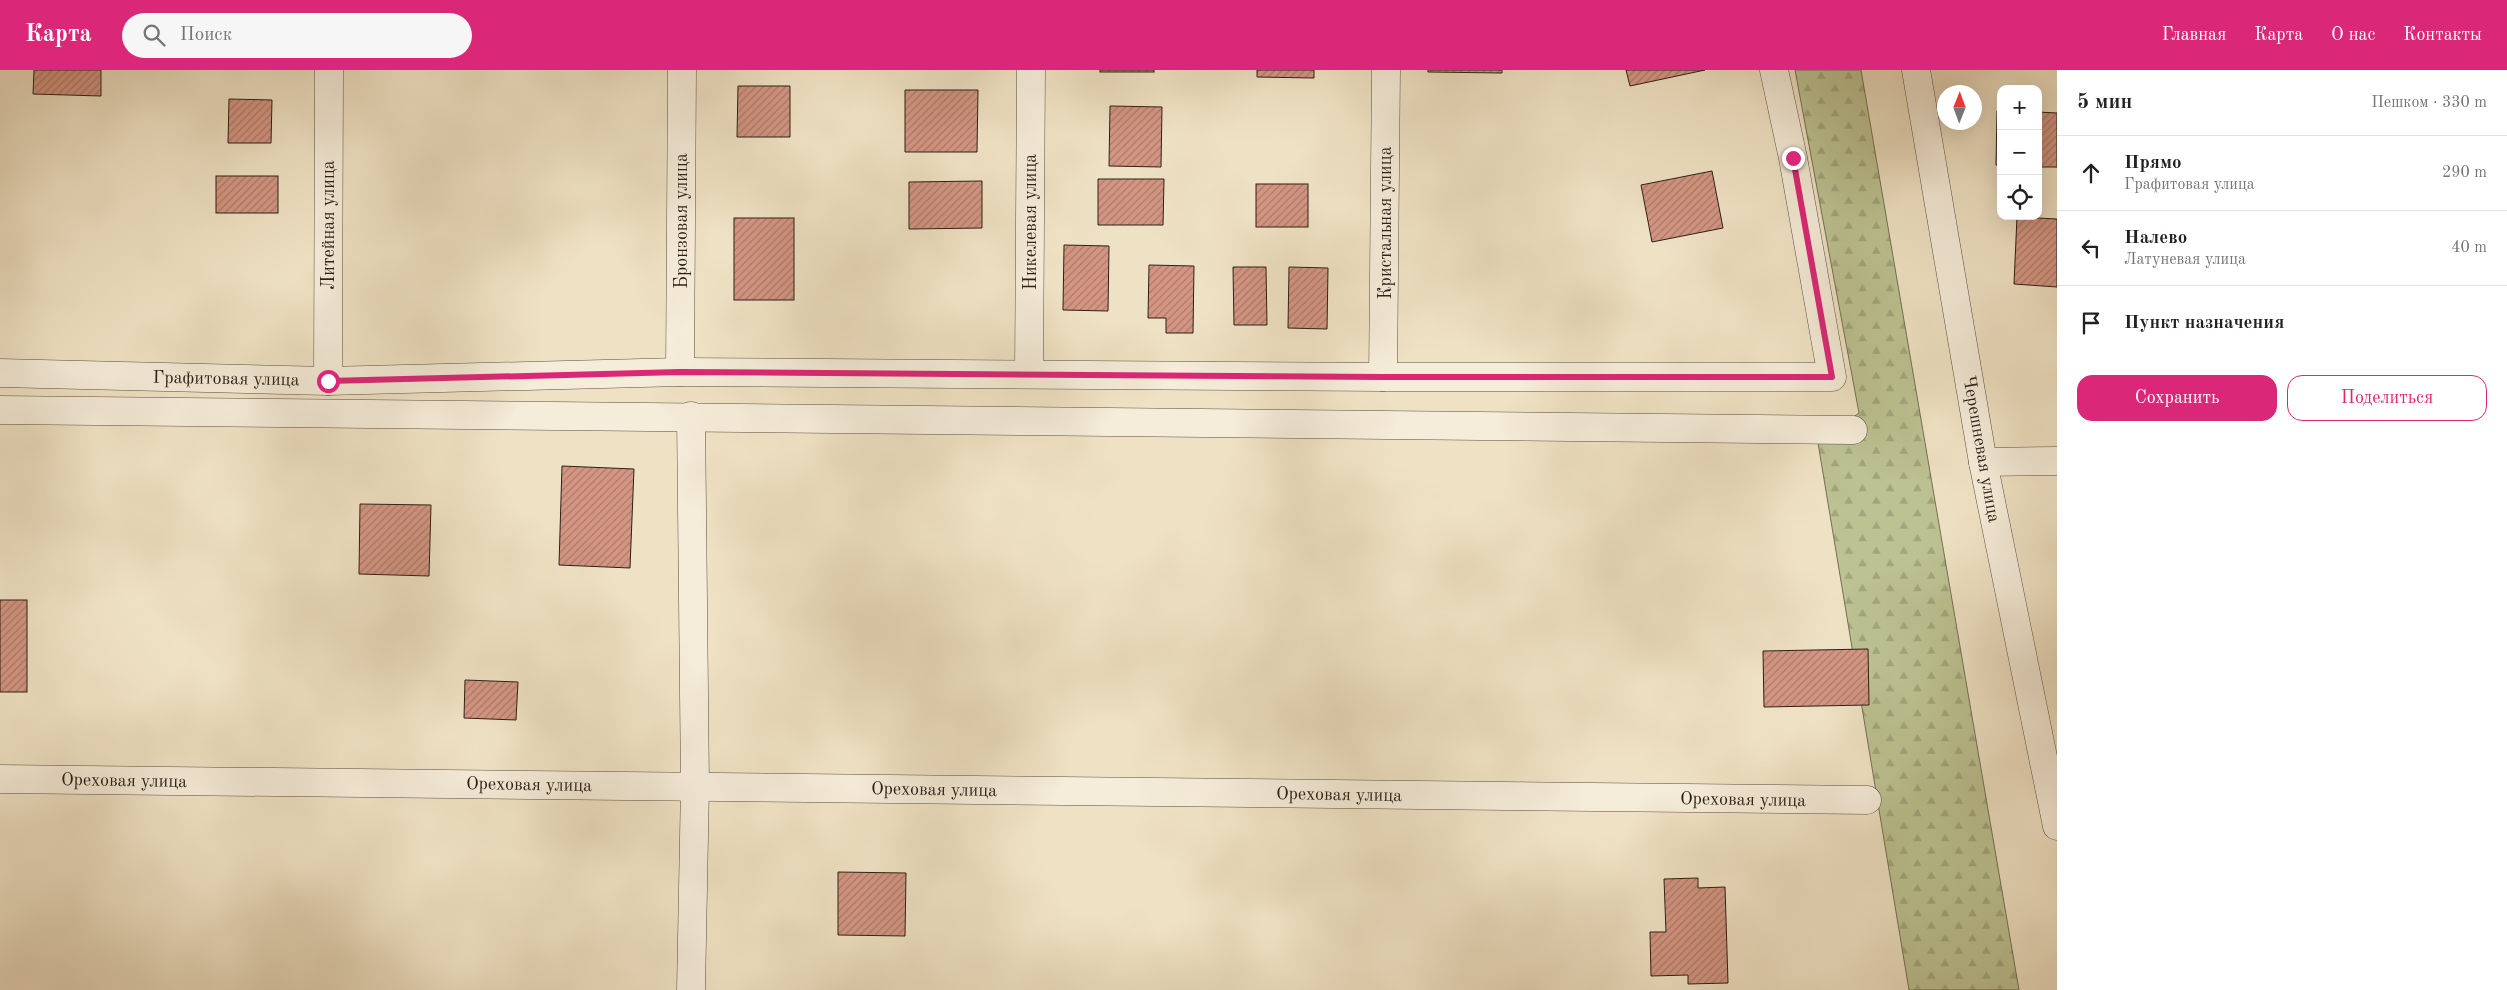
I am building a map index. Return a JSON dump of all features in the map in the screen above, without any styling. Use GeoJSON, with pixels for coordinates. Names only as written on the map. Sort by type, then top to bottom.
{"type":"FeatureCollection","features":[{"type":"Feature","properties":{"kind":"street","name":"Литейная улица"},"geometry":{"type":"LineString","coordinates":[[328,70],[328,381]]}},
{"type":"Feature","properties":{"kind":"street","name":"Бронзовая улица"},"geometry":{"type":"LineString","coordinates":[[680,372],[682,70]]}},
{"type":"Feature","properties":{"kind":"street","name":"Никелевая улица"},"geometry":{"type":"LineString","coordinates":[[1029,374],[1031,70]]}},
{"type":"Feature","properties":{"kind":"street","name":"Кристальная улица"},"geometry":{"type":"LineString","coordinates":[[1383,377],[1386,70]]}},
{"type":"Feature","properties":{"kind":"street","name":"Графитовая улица"},"geometry":{"type":"LineString","coordinates":[[0,373],[328,381],[680,372],[1383,377],[1832,377],[1793,158],[1774,70]]}},
{"type":"Feature","properties":{"kind":"street","name":"Черешневая улица"},"geometry":{"type":"LineString","coordinates":[[1916,70],[1983,462],[2057,826]]}},
{"type":"Feature","properties":{"kind":"street"},"geometry":{"type":"LineString","coordinates":[[0,410],[1853,430]]}},
{"type":"Feature","properties":{"kind":"street"},"geometry":{"type":"LineString","coordinates":[[691,416],[695,786],[691,990]]}},
{"type":"Feature","properties":{"kind":"street"},"geometry":{"type":"LineString","coordinates":[[1983,462],[2057,461]]}},
{"type":"Feature","properties":{"kind":"street","name":"Ореховая улица"},"geometry":{"type":"LineString","coordinates":[[0,779],[1867,800]]}},
{"type":"Feature","properties":{"kind":"green space"},"geometry":{"type":"Polygon","coordinates":[[[1795,70],[1861,70],[2019,990],[1909,990],[1818,443],[1859,413],[1795,70]]]}},
{"type":"Feature","properties":{"kind":"building"},"geometry":{"type":"Polygon","coordinates":[[[34,70],[101,70],[101,96],[33,94],[34,70]]]}},
{"type":"Feature","properties":{"kind":"building"},"geometry":{"type":"Polygon","coordinates":[[[1100,70],[1154,70],[1154,72],[1100,72],[1100,70]]]}},
{"type":"Feature","properties":{"kind":"building"},"geometry":{"type":"Polygon","coordinates":[[[1257,70],[1314,70],[1314,78],[1257,77],[1257,70]]]}},
{"type":"Feature","properties":{"kind":"building"},"geometry":{"type":"Polygon","coordinates":[[[1428,70],[1502,70],[1502,73],[1428,72],[1428,70]]]}},
{"type":"Feature","properties":{"kind":"building"},"geometry":{"type":"Polygon","coordinates":[[[1626,70],[1705,70],[1630,86],[1626,70]]]}},
{"type":"Feature","properties":{"kind":"building"},"geometry":{"type":"Polygon","coordinates":[[[738,86],[790,86],[790,137],[737,137],[738,86]]]}},
{"type":"Feature","properties":{"kind":"building"},"geometry":{"type":"Polygon","coordinates":[[[905,90],[978,90],[977,152],[905,152],[905,90]]]}},
{"type":"Feature","properties":{"kind":"building"},"geometry":{"type":"Polygon","coordinates":[[[229,99],[272,100],[271,143],[228,143],[229,99]]]}},
{"type":"Feature","properties":{"kind":"building"},"geometry":{"type":"Polygon","coordinates":[[[1110,106],[1162,107],[1161,167],[1109,166],[1110,106]]]}},
{"type":"Feature","properties":{"kind":"building"},"geometry":{"type":"Polygon","coordinates":[[[1997,111],[1997,165],[1996,165],[1997,111]]]}},
{"type":"Feature","properties":{"kind":"building"},"geometry":{"type":"Polygon","coordinates":[[[2042,112],[2057,113],[2057,167],[2042,167],[2042,112]]]}},
{"type":"Feature","properties":{"kind":"building"},"geometry":{"type":"Polygon","coordinates":[[[1712,171],[1723,228],[1652,242],[1641,185],[1712,171]]]}},
{"type":"Feature","properties":{"kind":"building"},"geometry":{"type":"Polygon","coordinates":[[[216,176],[278,176],[278,213],[216,213],[216,176]]]}},
{"type":"Feature","properties":{"kind":"building"},"geometry":{"type":"Polygon","coordinates":[[[1098,179],[1164,179],[1163,225],[1098,225],[1098,179]]]}},
{"type":"Feature","properties":{"kind":"building"},"geometry":{"type":"Polygon","coordinates":[[[982,181],[982,228],[909,229],[909,182],[982,181]]]}},
{"type":"Feature","properties":{"kind":"building"},"geometry":{"type":"Polygon","coordinates":[[[1256,184],[1308,184],[1308,227],[1256,227],[1256,184]]]}},
{"type":"Feature","properties":{"kind":"building"},"geometry":{"type":"Polygon","coordinates":[[[734,218],[794,218],[794,300],[734,300],[734,218]]]}},
{"type":"Feature","properties":{"kind":"building"},"geometry":{"type":"Polygon","coordinates":[[[2057,219],[2057,287],[2014,284],[2017,220],[2057,219]]]}},
{"type":"Feature","properties":{"kind":"building"},"geometry":{"type":"Polygon","coordinates":[[[1064,245],[1109,246],[1108,311],[1063,310],[1064,245]]]}},
{"type":"Feature","properties":{"kind":"building"},"geometry":{"type":"Polygon","coordinates":[[[1149,265],[1194,266],[1193,333],[1166,333],[1166,318],[1148,318],[1149,265]]]}},
{"type":"Feature","properties":{"kind":"building"},"geometry":{"type":"Polygon","coordinates":[[[1233,267],[1266,267],[1267,325],[1234,325],[1233,267]]]}},
{"type":"Feature","properties":{"kind":"building"},"geometry":{"type":"Polygon","coordinates":[[[1289,267],[1328,268],[1327,329],[1288,328],[1289,267]]]}},
{"type":"Feature","properties":{"kind":"building"},"geometry":{"type":"Polygon","coordinates":[[[562,466],[634,469],[630,568],[559,565],[562,466]]]}},
{"type":"Feature","properties":{"kind":"building"},"geometry":{"type":"Polygon","coordinates":[[[360,504],[431,505],[429,576],[359,574],[360,504]]]}},
{"type":"Feature","properties":{"kind":"building"},"geometry":{"type":"Polygon","coordinates":[[[0,600],[27,600],[27,692],[0,692],[0,600]]]}},
{"type":"Feature","properties":{"kind":"building"},"geometry":{"type":"Polygon","coordinates":[[[1868,649],[1869,705],[1764,707],[1763,651],[1868,649]]]}},
{"type":"Feature","properties":{"kind":"building"},"geometry":{"type":"Polygon","coordinates":[[[465,680],[518,682],[516,720],[464,718],[465,680]]]}},
{"type":"Feature","properties":{"kind":"building"},"geometry":{"type":"Polygon","coordinates":[[[838,872],[906,873],[905,936],[838,935],[838,872]]]}},
{"type":"Feature","properties":{"kind":"building"},"geometry":{"type":"Polygon","coordinates":[[[1698,878],[1698,888],[1725,887],[1728,983],[1688,984],[1688,975],[1651,976],[1650,932],[1666,932],[1664,879],[1698,878]]]}},
{"type":"Feature","properties":{"kind":"route"},"geometry":{"type":"LineString","coordinates":[[328,381],[680,372],[1383,377],[1832,377],[1793,158]]}}]}
